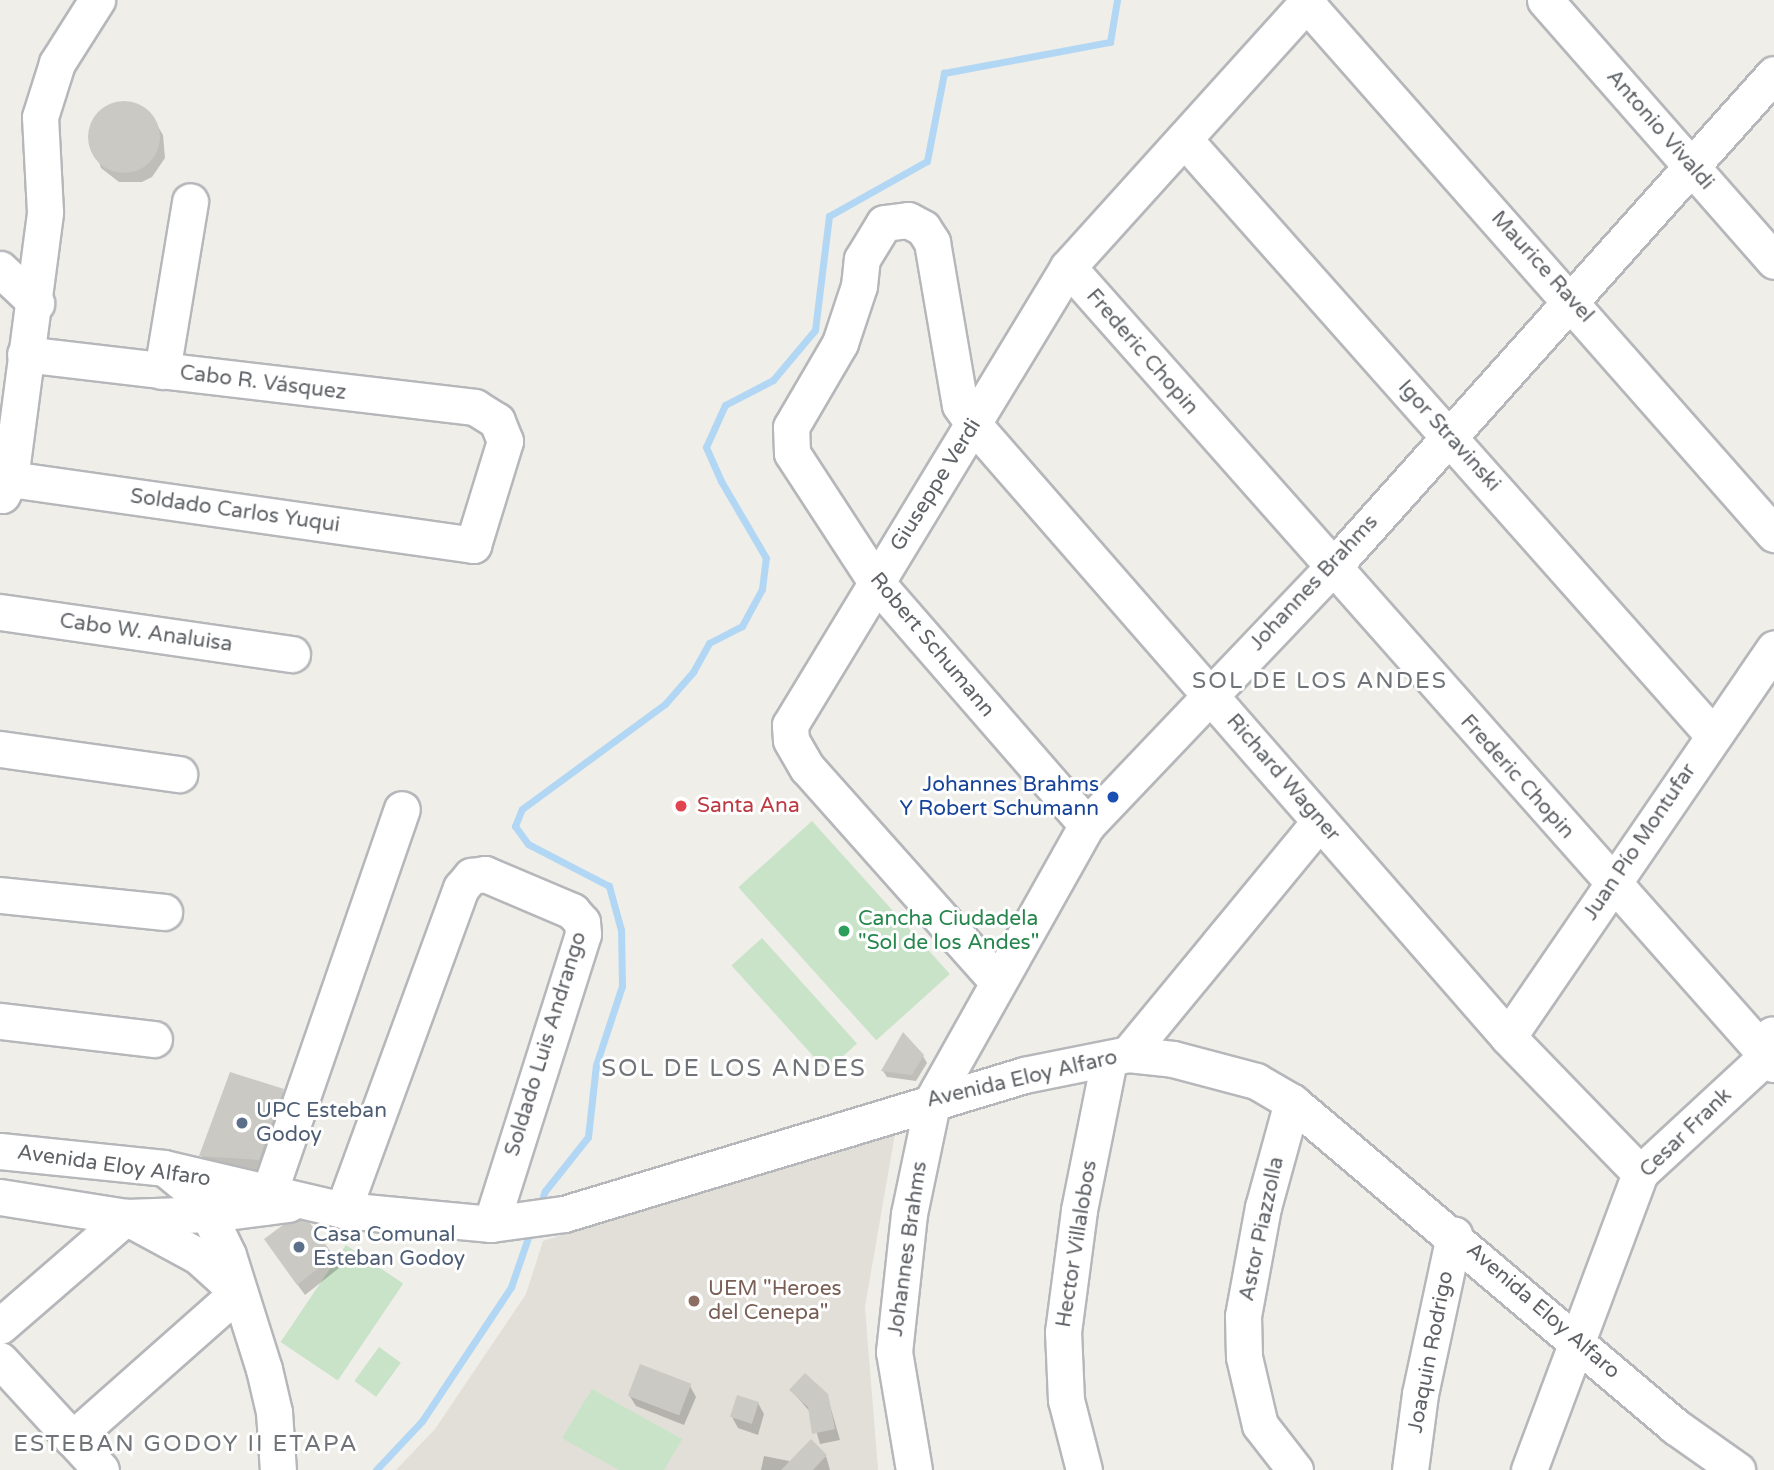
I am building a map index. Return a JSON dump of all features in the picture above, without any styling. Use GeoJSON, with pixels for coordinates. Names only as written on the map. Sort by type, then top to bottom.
{"type":"FeatureCollection","features":[{"type":"Feature","properties":{"kind":"street"},"geometry":{"type":"LineString","coordinates":[[3,483],[36,303],[45,212],[40,117],[57,63],[97,0]]}},
{"type":"Feature","properties":{"kind":"street","name":"Antonio Vivaldi"},"geometry":{"type":"LineString","coordinates":[[1545,0],[1774,261]]}},
{"type":"Feature","properties":{"kind":"street","name":"Giuseppe Verdi"},"geometry":{"type":"LineString","coordinates":[[997,982],[819,782],[790,740],[790,725],[1068,268],[1308,2]]}},
{"type":"Feature","properties":{"kind":"street","name":"Maurice Ravel"},"geometry":{"type":"LineString","coordinates":[[1308,2],[1774,534]]}},
{"type":"Feature","properties":{"kind":"street","name":"Johannes Brahms"},"geometry":{"type":"LineString","coordinates":[[914,1470],[894,1352],[909,1214],[933,1099],[1087,825],[1331,569],[1569,297],[1774,74]]}},
{"type":"Feature","properties":{"kind":"street","name":"Igor Stravinski"},"geometry":{"type":"LineString","coordinates":[[1184,139],[1450,435],[1713,735]]}},
{"type":"Feature","properties":{"kind":"street"},"geometry":{"type":"LineString","coordinates":[[162,371],[190,201]]}},
{"type":"Feature","properties":{"kind":"street","name":"Richard Wagner"},"geometry":{"type":"LineString","coordinates":[[792,453],[791,427],[840,343],[872,239],[884,223],[908,220],[923,228],[932,242],[960,405],[974,425],[1508,1037],[1640,1173]]}},
{"type":"Feature","properties":{"kind":"street","name":"Frederic Chopin"},"geometry":{"type":"LineString","coordinates":[[1068,268],[1611,883],[1772,1050]]}},
{"type":"Feature","properties":{"kind":"street"},"geometry":{"type":"LineString","coordinates":[[0,269],[36,303]]}},
{"type":"Feature","properties":{"kind":"street","name":"Cabo R. Vásquez"},"geometry":{"type":"LineString","coordinates":[[25,354],[475,407],[496,421],[505,441],[473,545]]}},
{"type":"Feature","properties":{"kind":"street","name":"Robert Schumann"},"geometry":{"type":"LineString","coordinates":[[792,453],[876,582],[1087,825]]}},
{"type":"Feature","properties":{"kind":"street","name":"Soldado Carlos Yuqui"},"geometry":{"type":"LineString","coordinates":[[3,483],[473,545]]}},
{"type":"Feature","properties":{"kind":"street","name":"Cabo W. Analuisa"},"geometry":{"type":"LineString","coordinates":[[0,612],[292,654]]}},
{"type":"Feature","properties":{"kind":"street","name":"Juan Pío Montufar"},"geometry":{"type":"LineString","coordinates":[[1508,1037],[1774,648]]}},
{"type":"Feature","properties":{"kind":"street"},"geometry":{"type":"LineString","coordinates":[[0,749],[179,774]]}},
{"type":"Feature","properties":{"kind":"street"},"geometry":{"type":"LineString","coordinates":[[266,1199],[402,809]]}},
{"type":"Feature","properties":{"kind":"street"},"geometry":{"type":"LineString","coordinates":[[1119,1057],[1319,822]]}},
{"type":"Feature","properties":{"kind":"street","name":"Soldado Luis Andrango"},"geometry":{"type":"LineString","coordinates":[[326,1206],[461,888],[471,876],[485,874],[572,911],[582,922],[583,934],[501,1223]]}},
{"type":"Feature","properties":{"kind":"street"},"geometry":{"type":"LineString","coordinates":[[0,895],[164,912]]}},
{"type":"Feature","properties":{"kind":"street"},"geometry":{"type":"LineString","coordinates":[[0,1021],[154,1039]]}},
{"type":"Feature","properties":{"kind":"street","name":"Cesar Frank"},"geometry":{"type":"LineString","coordinates":[[1529,1470],[1576,1338],[1640,1173],[1772,1050]]}},
{"type":"Feature","properties":{"kind":"street","name":"Avenida Eloy Alfaro"},"geometry":{"type":"LineString","coordinates":[[0,1151],[164,1168],[266,1199],[501,1223],[564,1214],[933,1099],[1024,1075],[1119,1057],[1218,1068],[1292,1101],[1576,1338],[1676,1427],[1737,1470]]}},
{"type":"Feature","properties":{"kind":"street","name":"Hector Villalobos"},"geometry":{"type":"LineString","coordinates":[[1084,1470],[1066,1400],[1063,1332],[1079,1210],[1119,1057]]}},
{"type":"Feature","properties":{"kind":"street","name":"Astor Piazzolla"},"geometry":{"type":"LineString","coordinates":[[1292,1101],[1263,1207],[1243,1316],[1244,1357],[1260,1425],[1295,1470]]}},
{"type":"Feature","properties":{"kind":"street"},"geometry":{"type":"LineString","coordinates":[[164,1168],[200,1196],[211,1214],[267,1380],[273,1467]]}},
{"type":"Feature","properties":{"kind":"street","name":"Avenida Eloy Alfaro"},"geometry":{"type":"LineString","coordinates":[[0,1198],[126,1217],[211,1214],[266,1199]]}},
{"type":"Feature","properties":{"kind":"street"},"geometry":{"type":"LineString","coordinates":[[0,1326],[126,1217],[198,1255],[238,1292]]}},
{"type":"Feature","properties":{"kind":"street","name":"Joaquin Rodrigo"},"geometry":{"type":"LineString","coordinates":[[1410,1470],[1420,1394],[1454,1235]]}},
{"type":"Feature","properties":{"kind":"street"},"geometry":{"type":"LineString","coordinates":[[72,1439],[238,1292]]}},
{"type":"Feature","properties":{"kind":"street"},"geometry":{"type":"LineString","coordinates":[[0,1360],[101,1470]]}},
{"type":"Feature","properties":{"kind":"shaded area","name":"UEM \"Heroes del Cenepa\""},"geometry":{"type":"Polygon","coordinates":[[[896,1128],[865,1307],[878,1470],[396,1470],[435,1429],[526,1294],[543,1241],[896,1128]]]}},
{"type":"Feature","properties":{"kind":"green space","name":"Cancha Ciudadela \"Sol de los Andes\""},"geometry":{"type":"Polygon","coordinates":[[[812,821],[950,974],[876,1040],[738,887],[812,821]]]}},
{"type":"Feature","properties":{"kind":"green space"},"geometry":{"type":"Polygon","coordinates":[[[762,938],[857,1044],[827,1071],[732,965],[762,938]]]}},
{"type":"Feature","properties":{"kind":"green space"},"geometry":{"type":"Polygon","coordinates":[[[346,1245],[403,1284],[338,1381],[281,1342],[346,1245]]]}},
{"type":"Feature","properties":{"kind":"green space"},"geometry":{"type":"Polygon","coordinates":[[[379,1347],[401,1363],[376,1397],[354,1381],[379,1347]]]}},
{"type":"Feature","properties":{"kind":"green space"},"geometry":{"type":"Polygon","coordinates":[[[592,1389],[682,1439],[664,1470],[619,1470],[562,1438],[592,1389]]]}},
{"type":"Feature","properties":{"kind":"building"},"geometry":{"type":"Polygon","coordinates":[[[117,101],[131,101],[150,111],[160,130],[160,144],[150,163],[131,173],[117,173],[98,163],[88,144],[88,130],[98,111],[117,101]]]}},
{"type":"Feature","properties":{"kind":"building"},"geometry":{"type":"Polygon","coordinates":[[[903,1032],[924,1055],[912,1075],[881,1071],[903,1032]]]}},
{"type":"Feature","properties":{"kind":"building","name":"UPC Esteban Godoy"},"geometry":{"type":"Polygon","coordinates":[[[230,1072],[284,1089],[259,1160],[199,1156],[230,1072]]]}},
{"type":"Feature","properties":{"kind":"building","name":"Casa Comunal Esteban Godoy"},"geometry":{"type":"Polygon","coordinates":[[[299,1220],[310,1223],[334,1256],[297,1285],[264,1239],[283,1225],[299,1220]]]}},
{"type":"Feature","properties":{"kind":"building"},"geometry":{"type":"Polygon","coordinates":[[[640,1364],[691,1384],[679,1415],[628,1396],[640,1364]]]}},
{"type":"Feature","properties":{"kind":"building"},"geometry":{"type":"Polygon","coordinates":[[[805,1373],[828,1394],[835,1429],[812,1434],[808,1407],[789,1390],[805,1373]]]}},
{"type":"Feature","properties":{"kind":"building"},"geometry":{"type":"Polygon","coordinates":[[[737,1395],[759,1402],[752,1424],[730,1417],[737,1395]]]}},
{"type":"Feature","properties":{"kind":"building"},"geometry":{"type":"Polygon","coordinates":[[[811,1439],[827,1455],[813,1470],[781,1470],[811,1439]]]}},
{"type":"Feature","properties":{"kind":"waterway"},"geometry":{"type":"LineString","coordinates":[[539,1208],[545,1191],[588,1137],[596,1065],[622,986],[621,930],[609,886],[528,844],[515,826],[522,809],[665,704],[693,672],[709,643],[742,626],[762,589],[766,558],[721,481],[706,447],[725,405],[773,380],[815,330],[829,216],[927,161],[944,73],[1110,42],[1117,0]]}},
{"type":"Feature","properties":{"kind":"waterway"},"geometry":{"type":"LineString","coordinates":[[376,1470],[422,1421],[511,1287],[531,1229]]}},
{"type":"Feature","properties":{"kind":"place","name":"Johannes Brahms Y Robert Schumann"},"geometry":{"type":"Point","coordinates":[1113,797]}},
{"type":"Feature","properties":{"kind":"place","name":"Santa Ana"},"geometry":{"type":"Point","coordinates":[681,806]}},
{"type":"Feature","properties":{"kind":"place","name":"Cancha Ciudadela \"Sol de los Andes\""},"geometry":{"type":"Point","coordinates":[844,931]}},
{"type":"Feature","properties":{"kind":"place","name":"UPC Esteban Godoy"},"geometry":{"type":"Point","coordinates":[242,1123]}},
{"type":"Feature","properties":{"kind":"place","name":"Casa Comunal Esteban Godoy"},"geometry":{"type":"Point","coordinates":[299,1247]}},
{"type":"Feature","properties":{"kind":"place","name":"UEM \"Heroes del Cenepa\""},"geometry":{"type":"Point","coordinates":[694,1301]}},
{"type":"Feature","properties":{"kind":"district","name":"SOL DE LOS ANDES"},"geometry":{"type":"Point","coordinates":[1320,681]}},
{"type":"Feature","properties":{"kind":"district","name":"SOL DE LOS ANDES"},"geometry":{"type":"Point","coordinates":[734,1069]}},
{"type":"Feature","properties":{"kind":"district","name":"ESTEBAN GODOY II ETAPA"},"geometry":{"type":"Point","coordinates":[186,1444]}}]}
